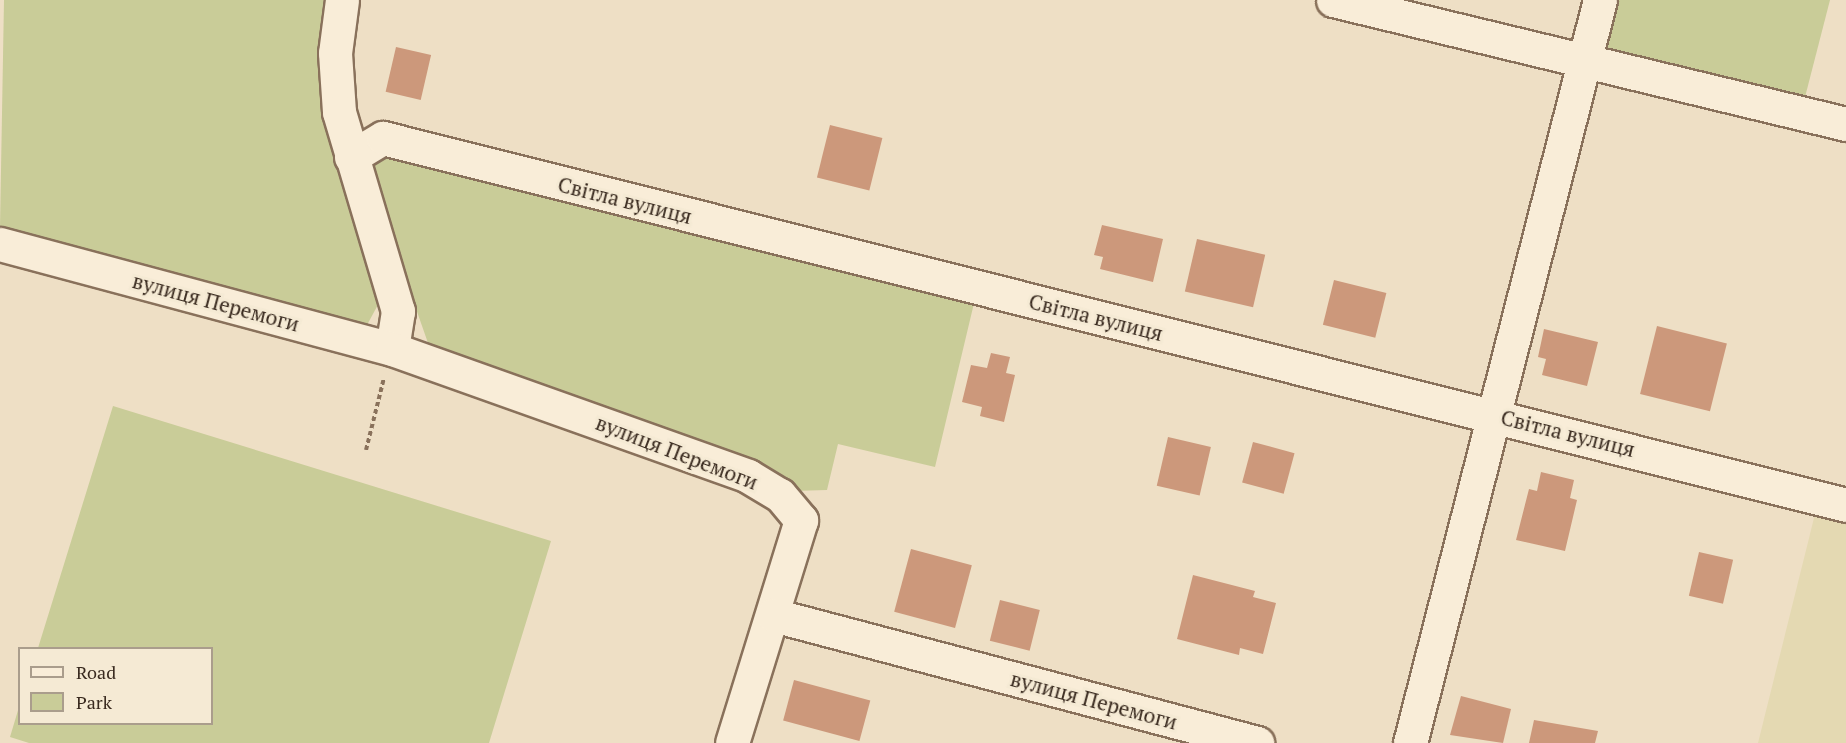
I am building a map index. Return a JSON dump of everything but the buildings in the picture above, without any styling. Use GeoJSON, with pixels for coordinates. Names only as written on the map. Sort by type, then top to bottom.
{"type":"FeatureCollection","features":[{"type":"Feature","properties":{"kind":"street"},"geometry":{"type":"LineString","coordinates":[[342,0],[335,53],[339,112],[399,311],[392,349]]}},
{"type":"Feature","properties":{"kind":"street"},"geometry":{"type":"LineString","coordinates":[[1334,0],[1846,124]]}},
{"type":"Feature","properties":{"kind":"street"},"geometry":{"type":"LineString","coordinates":[[1410,743],[1600,0]]}},
{"type":"Feature","properties":{"kind":"street","name":"Світла вулиця"},"geometry":{"type":"LineString","coordinates":[[351,157],[383,138],[1494,414],[1846,505]]}},
{"type":"Feature","properties":{"kind":"street","name":"вулиця Перемоги"},"geometry":{"type":"LineString","coordinates":[[0,244],[392,349],[748,476],[780,495],[801,520],[773,615],[1257,743]]}},
{"type":"Feature","properties":{"kind":"street"},"geometry":{"type":"LineString","coordinates":[[732,743],[773,615]]}},
{"type":"Feature","properties":{"kind":"path"},"geometry":{"type":"LineString","coordinates":[[366,450],[392,349]]}},
{"type":"Feature","properties":{"kind":"shaded area"},"geometry":{"type":"Polygon","coordinates":[[[1816,510],[1846,517],[1846,743],[1758,743],[1816,510]]]}},
{"type":"Feature","properties":{"kind":"green space"},"geometry":{"type":"Polygon","coordinates":[[[4,0],[327,0],[380,301],[367,325],[0,227],[4,0]]]}},
{"type":"Feature","properties":{"kind":"green space"},"geometry":{"type":"Polygon","coordinates":[[[1616,0],[1830,0],[1804,101],[1603,52],[1616,0]]]}},
{"type":"Feature","properties":{"kind":"green space"},"geometry":{"type":"Polygon","coordinates":[[[385,151],[975,299],[935,467],[838,444],[827,490],[792,491],[761,471],[428,343],[365,163],[385,151]]]}},
{"type":"Feature","properties":{"kind":"green space"},"geometry":{"type":"Polygon","coordinates":[[[113,406],[551,541],[489,743],[29,743],[10,737],[18,710],[18,725],[213,725],[213,647],[38,647],[113,406]]]}}]}
